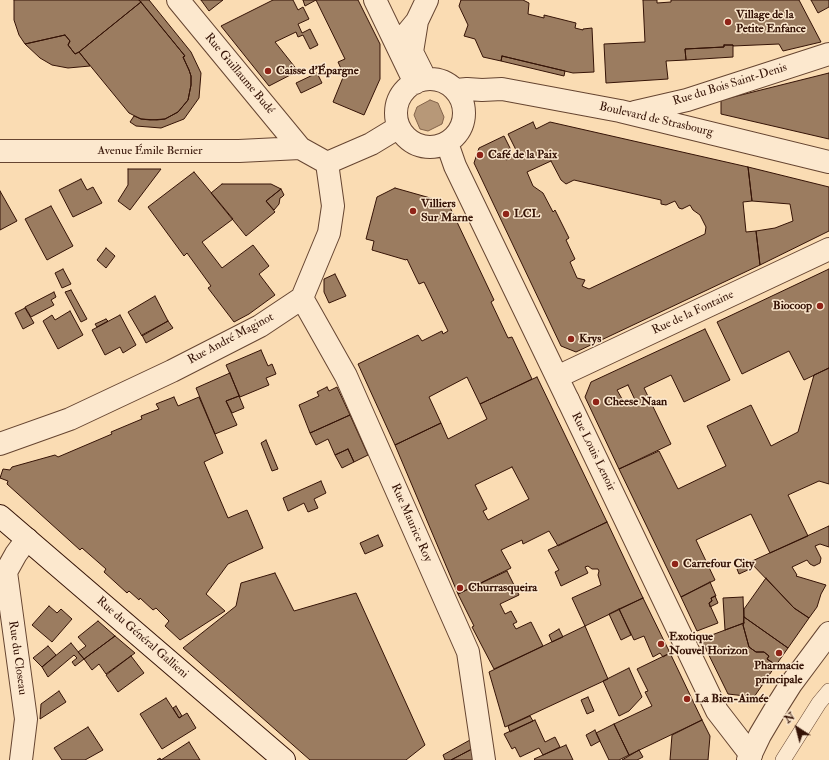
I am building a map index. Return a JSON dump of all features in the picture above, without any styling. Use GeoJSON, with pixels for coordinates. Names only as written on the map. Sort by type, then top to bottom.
{"type":"FeatureCollection","features":[{"type":"Feature","properties":{"kind":"street","name":"Rue Guillaume Budé"},"geometry":{"type":"LineString","coordinates":[[178,0],[300,148]]}},
{"type":"Feature","properties":{"kind":"street"},"geometry":{"type":"LineString","coordinates":[[375,0],[398,50],[420,81]]}},
{"type":"Feature","properties":{"kind":"street"},"geometry":{"type":"LineString","coordinates":[[398,50],[400,42],[417,20],[427,0]]}},
{"type":"Feature","properties":{"kind":"street"},"geometry":{"type":"LineString","coordinates":[[417,20],[412,52],[420,81]]}},
{"type":"Feature","properties":{"kind":"street","name":"Rue du Bois Saint-Denis"},"geometry":{"type":"LineString","coordinates":[[630,113],[687,100],[829,54]]}},
{"type":"Feature","properties":{"kind":"street"},"geometry":{"type":"LineString","coordinates":[[437,80],[447,83],[460,98],[464,117],[461,127],[455,136],[447,143],[425,147],[414,143],[405,136],[399,127],[396,117],[400,97],[406,89],[420,81],[437,80]]}},
{"type":"Feature","properties":{"kind":"street","name":"Boulevard de Strasbourg"},"geometry":{"type":"LineString","coordinates":[[460,98],[482,90],[502,89],[630,113],[829,162]]}},
{"type":"Feature","properties":{"kind":"street"},"geometry":{"type":"LineString","coordinates":[[328,163],[371,144],[399,127]]}},
{"type":"Feature","properties":{"kind":"street","name":"Rue Louis Lenoir"},"geometry":{"type":"LineString","coordinates":[[447,143],[455,166],[717,711],[749,758]]}},
{"type":"Feature","properties":{"kind":"street","name":"Avenue Émile Bernier"},"geometry":{"type":"LineString","coordinates":[[0,151],[239,151],[300,148]]}},
{"type":"Feature","properties":{"kind":"street"},"geometry":{"type":"LineString","coordinates":[[300,148],[328,163]]}},
{"type":"Feature","properties":{"kind":"street"},"geometry":{"type":"LineString","coordinates":[[302,298],[329,233],[333,206],[328,163]]}},
{"type":"Feature","properties":{"kind":"street","name":"Rue de la Fontaine"},"geometry":{"type":"LineString","coordinates":[[557,377],[829,249]]}},
{"type":"Feature","properties":{"kind":"street","name":"Rue André Maginot"},"geometry":{"type":"LineString","coordinates":[[0,444],[70,419],[172,371],[260,326],[302,298]]}},
{"type":"Feature","properties":{"kind":"street","name":"Rue Maurice Roy"},"geometry":{"type":"LineString","coordinates":[[302,298],[346,376],[468,652],[484,760]]}},
{"type":"Feature","properties":{"kind":"street","name":"Rue du Général Gallieni"},"geometry":{"type":"LineString","coordinates":[[0,516],[284,760]]}},
{"type":"Feature","properties":{"kind":"street","name":"Rue du Closeau"},"geometry":{"type":"LineString","coordinates":[[21,760],[26,719],[6,572],[16,554],[27,539]]}},
{"type":"Feature","properties":{"kind":"street"},"geometry":{"type":"LineString","coordinates":[[749,758],[760,735],[783,697],[829,633]]}},
{"type":"Feature","properties":{"kind":"lane"},"geometry":{"type":"LineString","coordinates":[[783,760],[829,691]]}},
{"type":"Feature","properties":{"kind":"shaded area"},"geometry":{"type":"Polygon","coordinates":[[[430,100],[438,103],[444,117],[442,124],[428,131],[420,129],[414,115],[417,107],[430,100]]]}},
{"type":"Feature","properties":{"kind":"building"},"geometry":{"type":"Polygon","coordinates":[[[14,0],[139,0],[141,2],[75,54],[68,45],[70,41],[65,35],[25,44],[19,35],[14,20],[14,0]]]}},
{"type":"Feature","properties":{"kind":"building"},"geometry":{"type":"Polygon","coordinates":[[[139,0],[149,0],[191,52],[201,73],[199,98],[184,119],[161,128],[136,126],[130,122],[134,116],[141,119],[157,120],[165,119],[178,112],[188,100],[191,76],[183,57],[185,56],[139,0]]]}},
{"type":"Feature","properties":{"kind":"building"},"geometry":{"type":"Polygon","coordinates":[[[201,0],[223,0],[209,11],[201,0]]]}},
{"type":"Feature","properties":{"kind":"building"},"geometry":{"type":"Polygon","coordinates":[[[273,0],[293,0],[298,10],[303,7],[309,19],[298,24],[302,33],[310,29],[318,45],[310,49],[303,35],[298,37],[296,32],[275,42],[298,71],[269,86],[221,26],[273,0]]]}},
{"type":"Feature","properties":{"kind":"building"},"geometry":{"type":"Polygon","coordinates":[[[303,0],[316,0],[305,6],[303,0]]]}},
{"type":"Feature","properties":{"kind":"building"},"geometry":{"type":"Polygon","coordinates":[[[316,0],[358,0],[380,44],[380,79],[364,115],[333,102],[344,75],[338,62],[345,59],[316,0]]]}},
{"type":"Feature","properties":{"kind":"building"},"geometry":{"type":"Polygon","coordinates":[[[461,0],[523,0],[529,3],[528,14],[544,18],[544,15],[576,23],[575,28],[583,30],[592,28],[594,72],[573,73],[502,56],[501,61],[483,57],[475,39],[464,36],[468,25],[459,6],[461,0]]]}},
{"type":"Feature","properties":{"kind":"building","name":"Village de la Petite Enfance"},"geometry":{"type":"Polygon","coordinates":[[[643,0],[657,0],[657,3],[671,2],[671,0],[799,0],[821,42],[783,51],[779,44],[724,45],[724,47],[685,49],[686,60],[666,61],[668,79],[606,83],[604,44],[645,42],[643,0]]]}},
{"type":"Feature","properties":{"kind":"building"},"geometry":{"type":"Polygon","coordinates":[[[811,0],[829,0],[829,7],[818,13],[811,0]]]}},
{"type":"Feature","properties":{"kind":"building"},"geometry":{"type":"Polygon","coordinates":[[[141,2],[185,56],[183,57],[191,76],[188,100],[178,112],[165,119],[141,119],[129,113],[79,52],[141,2]]]}},
{"type":"Feature","properties":{"kind":"building"},"geometry":{"type":"Polygon","coordinates":[[[65,35],[70,41],[68,45],[75,54],[79,52],[90,66],[68,68],[52,65],[40,58],[25,44],[65,35]]]}},
{"type":"Feature","properties":{"kind":"building"},"geometry":{"type":"Polygon","coordinates":[[[724,45],[733,45],[733,57],[686,60],[685,49],[724,47],[724,45]]]}},
{"type":"Feature","properties":{"kind":"building"},"geometry":{"type":"Polygon","coordinates":[[[502,56],[565,71],[564,76],[501,61],[502,56]]]}},
{"type":"Feature","properties":{"kind":"building"},"geometry":{"type":"Polygon","coordinates":[[[317,73],[322,83],[301,93],[296,83],[317,73]]]}},
{"type":"Feature","properties":{"kind":"building"},"geometry":{"type":"Polygon","coordinates":[[[829,73],[829,139],[721,114],[721,100],[829,73]]]}},
{"type":"Feature","properties":{"kind":"building"},"geometry":{"type":"Polygon","coordinates":[[[533,122],[536,129],[550,122],[748,167],[752,201],[743,202],[746,232],[756,231],[760,265],[576,352],[561,346],[474,163],[479,148],[504,136],[511,150],[503,154],[506,160],[518,154],[508,134],[533,122]],[[551,161],[527,172],[533,186],[543,193],[553,212],[555,210],[569,238],[566,240],[575,259],[570,262],[577,278],[585,280],[582,286],[589,289],[705,234],[706,227],[700,215],[693,210],[690,205],[682,209],[679,208],[675,201],[666,205],[661,204],[661,200],[574,180],[566,184],[561,180],[551,161]]]}},
{"type":"Feature","properties":{"kind":"building"},"geometry":{"type":"Polygon","coordinates":[[[748,167],[829,187],[829,231],[760,265],[756,231],[775,228],[793,221],[790,204],[752,201],[748,167]]]}},
{"type":"Feature","properties":{"kind":"building"},"geometry":{"type":"Polygon","coordinates":[[[128,169],[161,169],[130,210],[118,201],[128,185],[128,169]]]}},
{"type":"Feature","properties":{"kind":"building"},"geometry":{"type":"Polygon","coordinates":[[[194,172],[233,219],[202,242],[222,268],[253,245],[269,266],[259,274],[275,295],[249,314],[234,322],[208,288],[211,286],[187,253],[184,256],[148,207],[194,172]]]}},
{"type":"Feature","properties":{"kind":"building"},"geometry":{"type":"Polygon","coordinates":[[[81,179],[87,190],[93,187],[102,203],[73,217],[59,190],[81,179]]]}},
{"type":"Feature","properties":{"kind":"building"},"geometry":{"type":"Polygon","coordinates":[[[222,184],[271,184],[281,189],[266,201],[275,212],[246,236],[211,193],[222,184]]]}},
{"type":"Feature","properties":{"kind":"building"},"geometry":{"type":"Polygon","coordinates":[[[395,188],[448,203],[494,300],[491,302],[508,338],[512,337],[532,379],[480,404],[467,377],[429,397],[441,423],[395,445],[358,364],[418,335],[422,341],[442,331],[443,334],[448,331],[424,282],[419,284],[407,259],[406,260],[372,250],[374,241],[366,239],[377,197],[395,188]]]}},
{"type":"Feature","properties":{"kind":"building"},"geometry":{"type":"Polygon","coordinates":[[[281,189],[284,195],[280,198],[279,204],[274,210],[266,201],[281,189]]]}},
{"type":"Feature","properties":{"kind":"building"},"geometry":{"type":"Polygon","coordinates":[[[0,191],[17,221],[0,230],[0,191]]]}},
{"type":"Feature","properties":{"kind":"building"},"geometry":{"type":"Polygon","coordinates":[[[51,206],[73,246],[47,260],[25,219],[51,206]]]}},
{"type":"Feature","properties":{"kind":"building"},"geometry":{"type":"Polygon","coordinates":[[[106,248],[115,256],[106,268],[97,260],[106,248]]]}},
{"type":"Feature","properties":{"kind":"building"},"geometry":{"type":"Polygon","coordinates":[[[63,269],[71,284],[62,288],[55,273],[63,269]]]}},
{"type":"Feature","properties":{"kind":"building"},"geometry":{"type":"Polygon","coordinates":[[[829,269],[829,368],[804,380],[789,351],[742,374],[717,322],[829,269]]]}},
{"type":"Feature","properties":{"kind":"building"},"geometry":{"type":"Polygon","coordinates":[[[335,274],[346,296],[329,303],[324,292],[324,279],[335,274]]]}},
{"type":"Feature","properties":{"kind":"building"},"geometry":{"type":"Polygon","coordinates":[[[71,290],[87,319],[81,322],[65,292],[71,290]]]}},
{"type":"Feature","properties":{"kind":"building"},"geometry":{"type":"Polygon","coordinates":[[[54,292],[56,297],[51,300],[54,305],[31,317],[25,307],[54,292]]]}},
{"type":"Feature","properties":{"kind":"building"},"geometry":{"type":"Polygon","coordinates":[[[155,296],[168,321],[142,336],[128,312],[155,296]]]}},
{"type":"Feature","properties":{"kind":"building"},"geometry":{"type":"Polygon","coordinates":[[[25,308],[34,323],[23,329],[15,313],[25,308]]]}},
{"type":"Feature","properties":{"kind":"building"},"geometry":{"type":"Polygon","coordinates":[[[70,311],[83,335],[58,349],[43,321],[52,315],[55,320],[70,311]]]}},
{"type":"Feature","properties":{"kind":"building"},"geometry":{"type":"Polygon","coordinates":[[[120,315],[136,345],[123,353],[120,347],[105,355],[92,330],[120,315]]]}},
{"type":"Feature","properties":{"kind":"building"},"geometry":{"type":"Polygon","coordinates":[[[106,319],[108,321],[97,327],[95,324],[106,319]]]}},
{"type":"Feature","properties":{"kind":"building"},"geometry":{"type":"Polygon","coordinates":[[[168,321],[173,328],[146,343],[142,335],[168,321]]]}},
{"type":"Feature","properties":{"kind":"building"},"geometry":{"type":"Polygon","coordinates":[[[705,329],[730,380],[684,402],[671,375],[644,388],[671,444],[619,469],[585,397],[591,382],[705,329]],[[628,385],[617,390],[626,406],[636,402],[628,385]]]}},
{"type":"Feature","properties":{"kind":"building"},"geometry":{"type":"Polygon","coordinates":[[[261,350],[268,366],[272,364],[276,374],[266,378],[269,385],[240,397],[226,365],[261,350]]]}},
{"type":"Feature","properties":{"kind":"building"},"geometry":{"type":"Polygon","coordinates":[[[829,368],[829,484],[819,481],[788,495],[808,536],[770,553],[751,514],[696,540],[715,580],[681,597],[619,469],[659,451],[678,489],[726,466],[707,426],[751,405],[771,446],[798,432],[814,375],[829,368]]]}},
{"type":"Feature","properties":{"kind":"building"},"geometry":{"type":"Polygon","coordinates":[[[230,373],[239,396],[226,401],[237,425],[215,434],[196,388],[230,373]]]}},
{"type":"Feature","properties":{"kind":"building"},"geometry":{"type":"Polygon","coordinates":[[[537,377],[607,522],[558,546],[549,531],[523,544],[522,540],[501,550],[511,568],[458,594],[395,445],[441,423],[448,439],[487,419],[480,404],[537,377]],[[512,467],[475,485],[487,509],[483,511],[488,520],[529,499],[512,467]]]}},
{"type":"Feature","properties":{"kind":"building"},"geometry":{"type":"Polygon","coordinates":[[[327,387],[329,391],[337,387],[350,415],[310,433],[299,405],[319,396],[317,392],[327,387]]]}},
{"type":"Feature","properties":{"kind":"building"},"geometry":{"type":"Polygon","coordinates":[[[239,396],[244,408],[232,413],[226,401],[239,396]]]}},
{"type":"Feature","properties":{"kind":"building"},"geometry":{"type":"Polygon","coordinates":[[[174,397],[178,406],[199,397],[223,453],[204,462],[228,518],[247,510],[263,548],[228,564],[206,594],[225,611],[180,640],[165,626],[169,621],[156,608],[153,610],[140,598],[139,600],[129,591],[127,593],[104,572],[106,569],[82,548],[80,550],[7,484],[8,481],[0,478],[3,469],[10,470],[12,467],[55,455],[58,457],[112,434],[111,432],[142,419],[141,416],[159,409],[156,404],[174,397]]]}},
{"type":"Feature","properties":{"kind":"building"},"geometry":{"type":"Polygon","coordinates":[[[350,415],[368,455],[354,462],[348,449],[335,455],[328,439],[316,445],[310,433],[350,415]]]}},
{"type":"Feature","properties":{"kind":"building"},"geometry":{"type":"Polygon","coordinates":[[[266,440],[278,469],[272,471],[261,443],[266,440]]]}},
{"type":"Feature","properties":{"kind":"building"},"geometry":{"type":"Polygon","coordinates":[[[348,449],[354,462],[342,468],[335,455],[348,449]]]}},
{"type":"Feature","properties":{"kind":"building"},"geometry":{"type":"Polygon","coordinates":[[[321,481],[326,493],[314,499],[318,508],[308,512],[304,503],[288,511],[283,498],[321,481]]]}},
{"type":"Feature","properties":{"kind":"building"},"geometry":{"type":"Polygon","coordinates":[[[607,522],[643,598],[585,626],[572,598],[601,585],[598,575],[599,571],[598,569],[592,569],[588,566],[585,567],[588,573],[561,586],[555,572],[559,570],[548,550],[607,522]]]}},
{"type":"Feature","properties":{"kind":"building"},"geometry":{"type":"Polygon","coordinates":[[[829,526],[829,547],[820,544],[815,546],[821,558],[820,563],[814,566],[807,560],[792,567],[797,575],[796,576],[826,585],[821,594],[817,607],[809,618],[794,608],[750,562],[829,526]]]}},
{"type":"Feature","properties":{"kind":"building"},"geometry":{"type":"Polygon","coordinates":[[[378,535],[383,546],[365,554],[360,543],[378,535]]]}},
{"type":"Feature","properties":{"kind":"building"},"geometry":{"type":"Polygon","coordinates":[[[747,564],[750,569],[739,574],[737,569],[747,564]]]}},
{"type":"Feature","properties":{"kind":"building"},"geometry":{"type":"Polygon","coordinates":[[[507,571],[519,595],[500,604],[505,614],[511,611],[517,622],[513,624],[516,629],[531,622],[543,646],[494,669],[472,627],[474,626],[458,594],[507,571]]]}},
{"type":"Feature","properties":{"kind":"building"},"geometry":{"type":"Polygon","coordinates":[[[275,573],[294,611],[356,593],[425,745],[406,760],[310,760],[183,648],[236,606],[241,583],[275,573]]]}},
{"type":"Feature","properties":{"kind":"building"},"geometry":{"type":"Polygon","coordinates":[[[766,578],[794,608],[809,618],[788,648],[744,617],[744,609],[766,578]]]}},
{"type":"Feature","properties":{"kind":"building"},"geometry":{"type":"Polygon","coordinates":[[[710,582],[716,596],[711,598],[712,601],[709,603],[718,623],[697,631],[681,597],[710,582]]]}},
{"type":"Feature","properties":{"kind":"building"},"geometry":{"type":"Polygon","coordinates":[[[715,596],[718,603],[710,607],[709,603],[712,601],[711,598],[715,596]]]}},
{"type":"Feature","properties":{"kind":"building"},"geometry":{"type":"Polygon","coordinates":[[[743,597],[744,623],[725,630],[723,598],[743,597]]]}},
{"type":"Feature","properties":{"kind":"building"},"geometry":{"type":"Polygon","coordinates":[[[643,598],[670,653],[663,657],[660,653],[653,657],[644,636],[634,640],[619,609],[643,598]]]}},
{"type":"Feature","properties":{"kind":"building"},"geometry":{"type":"Polygon","coordinates":[[[49,606],[57,613],[61,609],[72,619],[52,642],[32,625],[49,606]]]}},
{"type":"Feature","properties":{"kind":"building"},"geometry":{"type":"Polygon","coordinates":[[[619,609],[631,635],[621,640],[609,614],[619,609]]]}},
{"type":"Feature","properties":{"kind":"building"},"geometry":{"type":"Polygon","coordinates":[[[744,617],[788,648],[776,665],[767,659],[769,656],[764,652],[756,652],[749,647],[743,625],[744,617]]]}},
{"type":"Feature","properties":{"kind":"building"},"geometry":{"type":"Polygon","coordinates":[[[98,621],[115,636],[84,659],[78,652],[86,646],[78,637],[98,621]]]}},
{"type":"Feature","properties":{"kind":"building"},"geometry":{"type":"Polygon","coordinates":[[[744,623],[743,625],[749,647],[756,652],[764,652],[769,656],[767,659],[776,665],[754,697],[728,694],[701,639],[744,623]]]}},
{"type":"Feature","properties":{"kind":"building"},"geometry":{"type":"Polygon","coordinates":[[[585,626],[608,679],[505,727],[489,672],[585,626]]]}},
{"type":"Feature","properties":{"kind":"building"},"geometry":{"type":"Polygon","coordinates":[[[559,629],[563,637],[552,642],[549,635],[559,629]]]}},
{"type":"Feature","properties":{"kind":"building"},"geometry":{"type":"Polygon","coordinates":[[[115,636],[135,653],[106,674],[99,664],[92,670],[84,659],[115,636]]]}},
{"type":"Feature","properties":{"kind":"building"},"geometry":{"type":"Polygon","coordinates":[[[71,643],[84,659],[75,666],[72,662],[77,658],[74,655],[48,677],[42,667],[71,643]]]}},
{"type":"Feature","properties":{"kind":"building"},"geometry":{"type":"Polygon","coordinates":[[[48,646],[56,655],[42,667],[33,658],[48,646]]]}},
{"type":"Feature","properties":{"kind":"building"},"geometry":{"type":"Polygon","coordinates":[[[670,653],[702,720],[629,755],[614,724],[652,706],[645,692],[648,691],[637,669],[670,653]]]}},
{"type":"Feature","properties":{"kind":"building"},"geometry":{"type":"Polygon","coordinates":[[[131,656],[144,673],[118,692],[106,675],[131,656]]]}},
{"type":"Feature","properties":{"kind":"building"},"geometry":{"type":"Polygon","coordinates":[[[629,668],[642,697],[629,711],[619,716],[603,681],[629,668]]]}},
{"type":"Feature","properties":{"kind":"building"},"geometry":{"type":"Polygon","coordinates":[[[59,691],[66,702],[40,719],[41,704],[59,691]]]}},
{"type":"Feature","properties":{"kind":"building"},"geometry":{"type":"Polygon","coordinates":[[[588,697],[594,711],[587,714],[581,700],[588,697]]]}},
{"type":"Feature","properties":{"kind":"building"},"geometry":{"type":"Polygon","coordinates":[[[166,698],[179,718],[187,713],[196,728],[162,749],[140,714],[166,698]]]}},
{"type":"Feature","properties":{"kind":"building"},"geometry":{"type":"Polygon","coordinates":[[[176,706],[182,716],[179,718],[173,708],[176,706]]]}},
{"type":"Feature","properties":{"kind":"building"},"geometry":{"type":"Polygon","coordinates":[[[530,716],[533,721],[510,732],[508,726],[530,716]]]}},
{"type":"Feature","properties":{"kind":"building"},"geometry":{"type":"Polygon","coordinates":[[[535,720],[545,742],[555,737],[560,747],[543,755],[539,748],[520,757],[515,747],[512,749],[504,734],[535,720]]]}},
{"type":"Feature","properties":{"kind":"building"},"geometry":{"type":"Polygon","coordinates":[[[702,720],[710,736],[708,760],[670,760],[672,735],[702,720]]]}},
{"type":"Feature","properties":{"kind":"building"},"geometry":{"type":"Polygon","coordinates":[[[614,724],[629,755],[619,760],[609,760],[596,733],[614,724]]]}},
{"type":"Feature","properties":{"kind":"building"},"geometry":{"type":"Polygon","coordinates":[[[88,727],[103,750],[85,760],[62,760],[54,748],[88,727]]]}},
{"type":"Feature","properties":{"kind":"building"},"geometry":{"type":"Polygon","coordinates":[[[595,730],[600,741],[591,746],[586,735],[595,730]]]}},
{"type":"Feature","properties":{"kind":"building"},"geometry":{"type":"Polygon","coordinates":[[[470,740],[472,749],[451,760],[445,760],[443,755],[470,740]]]}},
{"type":"Feature","properties":{"kind":"building"},"geometry":{"type":"Polygon","coordinates":[[[189,742],[200,760],[161,760],[189,742]]]}},
{"type":"Feature","properties":{"kind":"building"},"geometry":{"type":"Polygon","coordinates":[[[566,745],[573,760],[534,759],[566,745]]]}},
{"type":"Feature","properties":{"kind":"building"},"geometry":{"type":"Polygon","coordinates":[[[472,749],[473,760],[451,760],[472,749]]]}},
{"type":"Feature","properties":{"kind":"building"},"geometry":{"type":"Polygon","coordinates":[[[639,750],[643,757],[637,760],[622,760],[639,750]]]}},
{"type":"Feature","properties":{"kind":"place","name":"Village de la Petite Enfance"},"geometry":{"type":"Point","coordinates":[728,22]}},
{"type":"Feature","properties":{"kind":"place","name":"Caisse d'Épargne"},"geometry":{"type":"Point","coordinates":[268,71]}},
{"type":"Feature","properties":{"kind":"place","name":"Café de la Paix"},"geometry":{"type":"Point","coordinates":[480,155]}},
{"type":"Feature","properties":{"kind":"place","name":"Villiers Sur Marne"},"geometry":{"type":"Point","coordinates":[413,211]}},
{"type":"Feature","properties":{"kind":"place","name":"LCL"},"geometry":{"type":"Point","coordinates":[506,214]}},
{"type":"Feature","properties":{"kind":"place","name":"Biocoop"},"geometry":{"type":"Point","coordinates":[820,306]}},
{"type":"Feature","properties":{"kind":"place","name":"Krys"},"geometry":{"type":"Point","coordinates":[571,339]}},
{"type":"Feature","properties":{"kind":"place","name":"Cheese Naan"},"geometry":{"type":"Point","coordinates":[596,402]}},
{"type":"Feature","properties":{"kind":"place","name":"Carrefour City"},"geometry":{"type":"Point","coordinates":[675,564]}},
{"type":"Feature","properties":{"kind":"place","name":"Churrasqueira"},"geometry":{"type":"Point","coordinates":[460,588]}},
{"type":"Feature","properties":{"kind":"place","name":"Exotique Nouvel Horizon"},"geometry":{"type":"Point","coordinates":[661,644]}},
{"type":"Feature","properties":{"kind":"place","name":"Pharmacie principale"},"geometry":{"type":"Point","coordinates":[779,653]}},
{"type":"Feature","properties":{"kind":"place","name":"La Bien-Aimée"},"geometry":{"type":"Point","coordinates":[687,699]}}]}
